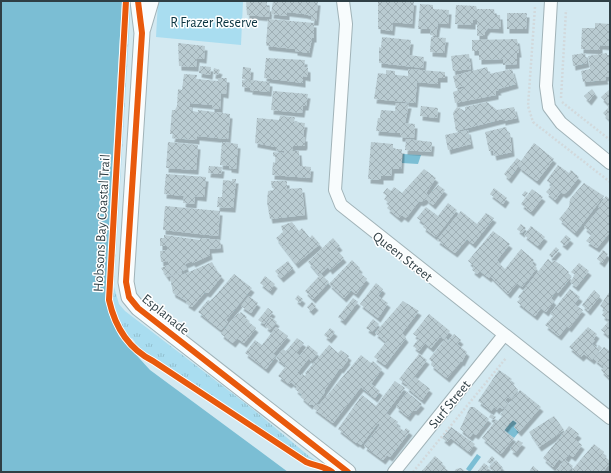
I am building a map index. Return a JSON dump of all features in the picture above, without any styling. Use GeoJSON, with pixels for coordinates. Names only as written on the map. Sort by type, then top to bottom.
{"type":"FeatureCollection","features":[{"type":"Feature","properties":{"kind":"street","name":"Esplanade"},"geometry":{"type":"LineString","coordinates":[[138,1],[142,33],[126,282],[129,297],[138,308],[348,472]]}},
{"type":"Feature","properties":{"kind":"street","name":"Esplanade"},"geometry":{"type":"LineString","coordinates":[[142,33],[151,1]]}},
{"type":"Feature","properties":{"kind":"street","name":"Queen Street"},"geometry":{"type":"LineString","coordinates":[[343,1],[346,24]]}},
{"type":"Feature","properties":{"kind":"street","name":"Queen Street"},"geometry":{"type":"LineString","coordinates":[[352,1],[346,24],[335,190],[337,200],[345,210],[610,418]]}},
{"type":"Feature","properties":{"kind":"street"},"geometry":{"type":"LineString","coordinates":[[551,1],[546,86],[549,107],[561,123],[610,163]]}},
{"type":"Feature","properties":{"kind":"street","name":"Surf Street"},"geometry":{"type":"LineString","coordinates":[[394,472],[504,336]]}},
{"type":"Feature","properties":{"kind":"path"},"geometry":{"type":"LineString","coordinates":[[566,10],[561,101],[610,140]]}},
{"type":"Feature","properties":{"kind":"path"},"geometry":{"type":"LineString","coordinates":[[413,472],[506,358]]}},
{"type":"Feature","properties":{"kind":"green space"},"geometry":{"type":"Polygon","coordinates":[[[129,1],[131,1],[114,287],[119,304],[125,311],[254,410],[310,457],[321,464],[310,460],[142,352],[134,344],[135,342],[132,338],[130,340],[125,334],[118,322],[112,301],[111,287],[129,1]]]}},
{"type":"Feature","properties":{"kind":"green space","name":"R Frazer Reserve"},"geometry":{"type":"Polygon","coordinates":[[[158,1],[243,1],[241,45],[156,37],[158,1]]]}},
{"type":"Feature","properties":{"kind":"shaded area"},"geometry":{"type":"Polygon","coordinates":[[[1,1],[122,1],[110,208],[107,296],[109,314],[119,336],[150,370],[288,472],[1,472],[1,1]]]}},
{"type":"Feature","properties":{"kind":"shaded area"},"geometry":{"type":"Polygon","coordinates":[[[403,154],[421,155],[418,164],[402,163],[403,154]]]}},
{"type":"Feature","properties":{"kind":"shaded area"},"geometry":{"type":"Polygon","coordinates":[[[513,420],[517,423],[514,427],[519,432],[514,438],[504,431],[513,420]]]}},
{"type":"Feature","properties":{"kind":"shaded area"},"geometry":{"type":"Polygon","coordinates":[[[477,454],[481,457],[470,472],[466,469],[477,454]]]}},
{"type":"Feature","properties":{"kind":"building"},"geometry":{"type":"Polygon","coordinates":[[[246,1],[267,1],[267,7],[270,7],[269,17],[247,15],[246,1]]]}},
{"type":"Feature","properties":{"kind":"building"},"geometry":{"type":"Polygon","coordinates":[[[273,1],[318,1],[316,21],[311,21],[312,16],[304,14],[287,12],[287,16],[271,14],[273,1]]]}},
{"type":"Feature","properties":{"kind":"building"},"geometry":{"type":"Polygon","coordinates":[[[378,1],[414,1],[412,24],[393,22],[392,31],[378,29],[378,1]]]}},
{"type":"Feature","properties":{"kind":"building"},"geometry":{"type":"Polygon","coordinates":[[[420,4],[433,5],[433,9],[449,10],[448,24],[438,23],[436,36],[430,35],[431,29],[418,29],[420,4]]]}},
{"type":"Feature","properties":{"kind":"building"},"geometry":{"type":"Polygon","coordinates":[[[456,5],[476,6],[477,9],[494,9],[495,15],[500,15],[501,29],[488,28],[485,32],[485,36],[477,36],[477,20],[473,20],[473,25],[455,24],[456,5]]]}},
{"type":"Feature","properties":{"kind":"building"},"geometry":{"type":"Polygon","coordinates":[[[507,13],[527,13],[526,29],[507,29],[507,13]]]}},
{"type":"Feature","properties":{"kind":"building"},"geometry":{"type":"Polygon","coordinates":[[[268,19],[314,23],[314,38],[312,38],[309,53],[295,51],[295,49],[267,46],[268,19]]]}},
{"type":"Feature","properties":{"kind":"building"},"geometry":{"type":"Polygon","coordinates":[[[595,23],[610,24],[610,46],[600,45],[600,50],[581,49],[582,28],[595,28],[595,23]]]}},
{"type":"Feature","properties":{"kind":"building"},"geometry":{"type":"Polygon","coordinates":[[[382,37],[411,40],[409,55],[424,57],[423,68],[379,63],[379,47],[381,48],[382,37]]]}},
{"type":"Feature","properties":{"kind":"building"},"geometry":{"type":"Polygon","coordinates":[[[431,37],[446,38],[444,53],[430,52],[431,37]]]}},
{"type":"Feature","properties":{"kind":"building"},"geometry":{"type":"Polygon","coordinates":[[[517,39],[519,53],[517,53],[517,64],[503,65],[503,59],[479,60],[479,51],[472,51],[472,40],[517,39]]]}},
{"type":"Feature","properties":{"kind":"building"},"geometry":{"type":"Polygon","coordinates":[[[178,43],[205,46],[204,59],[197,58],[196,67],[179,66],[178,43]]]}},
{"type":"Feature","properties":{"kind":"building"},"geometry":{"type":"Polygon","coordinates":[[[585,53],[587,63],[573,66],[572,55],[585,53]]]}},
{"type":"Feature","properties":{"kind":"building"},"geometry":{"type":"Polygon","coordinates":[[[607,53],[607,55],[610,55],[610,76],[605,77],[606,80],[583,82],[581,71],[590,69],[588,56],[607,53]]]}},
{"type":"Feature","properties":{"kind":"building"},"geometry":{"type":"Polygon","coordinates":[[[469,54],[471,69],[453,71],[451,56],[469,54]]]}},
{"type":"Feature","properties":{"kind":"building"},"geometry":{"type":"Polygon","coordinates":[[[266,58],[305,60],[304,67],[308,68],[308,77],[303,76],[303,83],[264,78],[266,58]]]}},
{"type":"Feature","properties":{"kind":"building"},"geometry":{"type":"Polygon","coordinates":[[[200,66],[211,67],[210,75],[199,73],[200,66]]]}},
{"type":"Feature","properties":{"kind":"building"},"geometry":{"type":"Polygon","coordinates":[[[243,67],[251,68],[250,80],[242,79],[243,67]]]}},
{"type":"Feature","properties":{"kind":"building"},"geometry":{"type":"Polygon","coordinates":[[[487,67],[489,74],[512,69],[516,84],[498,89],[499,91],[496,91],[496,95],[455,103],[453,92],[464,88],[464,86],[456,88],[453,76],[487,67]]]}},
{"type":"Feature","properties":{"kind":"building"},"geometry":{"type":"Polygon","coordinates":[[[214,68],[220,70],[218,75],[213,74],[214,68]]]}},
{"type":"Feature","properties":{"kind":"building"},"geometry":{"type":"Polygon","coordinates":[[[408,69],[445,72],[445,78],[438,78],[438,84],[417,82],[415,103],[374,99],[378,73],[386,74],[386,70],[395,71],[395,75],[408,76],[408,69]]]}},
{"type":"Feature","properties":{"kind":"building"},"geometry":{"type":"Polygon","coordinates":[[[184,74],[197,75],[196,79],[218,81],[218,78],[227,78],[226,94],[221,93],[220,109],[212,108],[212,105],[190,103],[190,107],[192,107],[191,111],[198,112],[198,110],[230,114],[228,139],[197,136],[197,140],[172,138],[173,134],[170,134],[172,110],[175,110],[177,106],[178,89],[182,90],[184,74]]]}},
{"type":"Feature","properties":{"kind":"building"},"geometry":{"type":"Polygon","coordinates":[[[242,80],[250,81],[250,88],[242,87],[242,80]]]}},
{"type":"Feature","properties":{"kind":"building"},"geometry":{"type":"Polygon","coordinates":[[[251,80],[270,82],[269,92],[250,90],[251,80]]]}},
{"type":"Feature","properties":{"kind":"building"},"geometry":{"type":"Polygon","coordinates":[[[592,89],[595,93],[589,101],[584,96],[592,89]]]}},
{"type":"Feature","properties":{"kind":"building"},"geometry":{"type":"Polygon","coordinates":[[[610,89],[610,121],[603,113],[608,108],[608,104],[601,97],[610,89]]]}},
{"type":"Feature","properties":{"kind":"building"},"geometry":{"type":"Polygon","coordinates":[[[273,91],[308,94],[306,106],[303,106],[302,113],[271,110],[273,91]]]}},
{"type":"Feature","properties":{"kind":"building"},"geometry":{"type":"Polygon","coordinates":[[[487,102],[497,110],[514,107],[517,118],[503,121],[503,119],[456,131],[453,113],[457,107],[465,111],[465,107],[487,102]]]}},
{"type":"Feature","properties":{"kind":"building"},"geometry":{"type":"Polygon","coordinates":[[[396,103],[409,104],[405,123],[415,124],[414,138],[400,137],[400,133],[376,131],[381,110],[395,111],[396,103]]]}},
{"type":"Feature","properties":{"kind":"building"},"geometry":{"type":"Polygon","coordinates":[[[421,106],[438,108],[437,118],[420,116],[421,106]]]}},
{"type":"Feature","properties":{"kind":"building"},"geometry":{"type":"Polygon","coordinates":[[[280,116],[295,117],[294,122],[305,123],[303,137],[305,137],[305,144],[304,146],[293,146],[292,151],[299,151],[300,166],[311,167],[310,178],[272,175],[273,162],[275,163],[276,157],[273,156],[273,152],[284,153],[284,151],[276,150],[276,147],[255,143],[257,118],[279,120],[280,116]]]}},
{"type":"Feature","properties":{"kind":"building"},"geometry":{"type":"Polygon","coordinates":[[[506,127],[508,133],[510,133],[512,152],[494,156],[493,151],[489,151],[485,132],[506,127]]]}},
{"type":"Feature","properties":{"kind":"building"},"geometry":{"type":"Polygon","coordinates":[[[468,130],[471,144],[448,150],[445,135],[468,130]]]}},
{"type":"Feature","properties":{"kind":"building"},"geometry":{"type":"Polygon","coordinates":[[[406,139],[432,142],[431,152],[405,150],[406,139]]]}},
{"type":"Feature","properties":{"kind":"building"},"geometry":{"type":"Polygon","coordinates":[[[168,142],[198,145],[196,170],[166,168],[168,142]]]}},
{"type":"Feature","properties":{"kind":"building"},"geometry":{"type":"Polygon","coordinates":[[[222,142],[238,144],[236,169],[229,168],[229,166],[220,165],[222,142]]]}},
{"type":"Feature","properties":{"kind":"building"},"geometry":{"type":"Polygon","coordinates":[[[371,142],[393,144],[393,149],[402,149],[401,169],[392,169],[391,176],[381,176],[381,180],[368,179],[371,142]]]}},
{"type":"Feature","properties":{"kind":"building"},"geometry":{"type":"Polygon","coordinates":[[[534,143],[554,159],[537,181],[519,167],[520,164],[509,179],[504,174],[517,158],[521,161],[534,143]]]}},
{"type":"Feature","properties":{"kind":"building"},"geometry":{"type":"Polygon","coordinates":[[[558,165],[569,173],[571,170],[579,177],[568,191],[564,194],[561,192],[555,200],[546,192],[552,185],[547,181],[558,165]]]}},
{"type":"Feature","properties":{"kind":"building"},"geometry":{"type":"Polygon","coordinates":[[[209,166],[222,167],[221,174],[208,173],[209,166]]]}},
{"type":"Feature","properties":{"kind":"building"},"geometry":{"type":"Polygon","coordinates":[[[424,169],[436,178],[426,193],[428,195],[425,200],[421,202],[419,201],[406,218],[402,215],[399,218],[387,208],[390,204],[384,199],[387,196],[383,193],[387,188],[391,191],[394,187],[402,193],[424,169]]]}},
{"type":"Feature","properties":{"kind":"building"},"geometry":{"type":"Polygon","coordinates":[[[166,174],[206,177],[204,197],[195,196],[194,204],[183,203],[184,196],[164,194],[166,174]]]}},
{"type":"Feature","properties":{"kind":"building"},"geometry":{"type":"Polygon","coordinates":[[[232,179],[236,179],[233,208],[217,207],[218,197],[222,197],[223,180],[232,181],[232,179]]]}},
{"type":"Feature","properties":{"kind":"building"},"geometry":{"type":"Polygon","coordinates":[[[271,181],[287,181],[287,189],[302,188],[305,215],[270,219],[267,202],[268,191],[274,190],[274,188],[272,188],[271,181]]]}},
{"type":"Feature","properties":{"kind":"building"},"geometry":{"type":"Polygon","coordinates":[[[584,183],[604,196],[575,233],[559,219],[569,207],[570,199],[584,183]]]}},
{"type":"Feature","properties":{"kind":"building"},"geometry":{"type":"Polygon","coordinates":[[[438,185],[445,190],[433,205],[426,199],[438,185]]]}},
{"type":"Feature","properties":{"kind":"building"},"geometry":{"type":"Polygon","coordinates":[[[494,188],[507,198],[503,204],[490,194],[494,188]]]}},
{"type":"Feature","properties":{"kind":"building"},"geometry":{"type":"Polygon","coordinates":[[[532,189],[543,197],[531,212],[521,204],[532,189]]]}},
{"type":"Feature","properties":{"kind":"building"},"geometry":{"type":"Polygon","coordinates":[[[525,191],[528,193],[525,197],[522,195],[525,191]]]}},
{"type":"Feature","properties":{"kind":"building"},"geometry":{"type":"Polygon","coordinates":[[[606,196],[610,199],[610,232],[597,248],[586,241],[592,234],[584,227],[600,208],[598,207],[606,196]]]}},
{"type":"Feature","properties":{"kind":"building"},"geometry":{"type":"Polygon","coordinates":[[[448,203],[457,210],[436,237],[423,227],[425,224],[417,218],[426,207],[438,216],[448,203]]]}},
{"type":"Feature","properties":{"kind":"building"},"geometry":{"type":"Polygon","coordinates":[[[165,206],[220,211],[218,236],[163,230],[165,206]]]}},
{"type":"Feature","properties":{"kind":"building"},"geometry":{"type":"Polygon","coordinates":[[[461,211],[477,224],[486,213],[494,218],[473,244],[467,239],[455,253],[437,240],[461,211]]]}},
{"type":"Feature","properties":{"kind":"building"},"geometry":{"type":"Polygon","coordinates":[[[292,222],[299,231],[302,228],[310,238],[312,235],[320,244],[296,264],[276,238],[283,232],[281,226],[292,222]]]}},
{"type":"Feature","properties":{"kind":"building"},"geometry":{"type":"Polygon","coordinates":[[[521,224],[526,228],[522,233],[517,229],[521,224]]]}},
{"type":"Feature","properties":{"kind":"building"},"geometry":{"type":"Polygon","coordinates":[[[531,226],[545,237],[538,246],[524,235],[531,226]]]}},
{"type":"Feature","properties":{"kind":"building"},"geometry":{"type":"Polygon","coordinates":[[[493,231],[510,244],[497,260],[505,269],[521,249],[534,260],[532,263],[537,268],[522,287],[517,283],[508,294],[490,276],[489,278],[480,271],[477,274],[472,270],[474,266],[468,261],[493,231]]]}},
{"type":"Feature","properties":{"kind":"building"},"geometry":{"type":"Polygon","coordinates":[[[164,235],[200,240],[200,238],[220,240],[221,248],[209,249],[210,255],[193,263],[192,261],[185,264],[187,269],[167,277],[161,268],[168,265],[168,261],[161,262],[160,251],[167,250],[167,246],[160,246],[160,238],[164,238],[164,235]]]}},
{"type":"Feature","properties":{"kind":"building"},"geometry":{"type":"Polygon","coordinates":[[[566,235],[571,239],[565,246],[560,242],[566,235]]]}},
{"type":"Feature","properties":{"kind":"building"},"geometry":{"type":"Polygon","coordinates":[[[333,238],[340,246],[336,249],[344,258],[330,270],[328,267],[319,275],[308,262],[333,238]]]}},
{"type":"Feature","properties":{"kind":"building"},"geometry":{"type":"Polygon","coordinates":[[[556,247],[559,250],[552,258],[549,255],[556,247]]]}},
{"type":"Feature","properties":{"kind":"building"},"geometry":{"type":"Polygon","coordinates":[[[603,250],[608,254],[602,263],[597,259],[603,250]]]}},
{"type":"Feature","properties":{"kind":"building"},"geometry":{"type":"Polygon","coordinates":[[[548,259],[552,262],[554,260],[561,265],[569,272],[567,274],[571,277],[558,293],[556,291],[551,298],[554,301],[546,312],[541,308],[535,316],[517,302],[520,299],[518,297],[548,259]]]}},
{"type":"Feature","properties":{"kind":"building"},"geometry":{"type":"Polygon","coordinates":[[[352,260],[360,268],[358,271],[367,279],[356,294],[351,290],[344,298],[329,284],[352,260]]]}},
{"type":"Feature","properties":{"kind":"building"},"geometry":{"type":"Polygon","coordinates":[[[288,261],[293,268],[281,278],[275,271],[288,261]]]}},
{"type":"Feature","properties":{"kind":"building"},"geometry":{"type":"Polygon","coordinates":[[[212,262],[222,276],[208,293],[205,292],[192,307],[186,303],[187,301],[173,293],[170,277],[181,272],[182,275],[212,262]]]}},
{"type":"Feature","properties":{"kind":"building"},"geometry":{"type":"Polygon","coordinates":[[[579,263],[589,271],[576,287],[570,282],[575,275],[571,272],[579,263]]]}},
{"type":"Feature","properties":{"kind":"building"},"geometry":{"type":"Polygon","coordinates":[[[234,274],[252,288],[226,320],[228,322],[221,330],[198,312],[208,300],[210,301],[216,295],[234,274]]]}},
{"type":"Feature","properties":{"kind":"building"},"geometry":{"type":"Polygon","coordinates":[[[321,274],[329,282],[313,299],[305,291],[321,274]]]}},
{"type":"Feature","properties":{"kind":"building"},"geometry":{"type":"Polygon","coordinates":[[[265,276],[275,284],[270,291],[260,283],[265,276]]]}},
{"type":"Feature","properties":{"kind":"building"},"geometry":{"type":"Polygon","coordinates":[[[376,283],[383,289],[378,296],[388,303],[378,318],[360,304],[376,283]]]}},
{"type":"Feature","properties":{"kind":"building"},"geometry":{"type":"Polygon","coordinates":[[[570,289],[580,297],[574,304],[583,310],[569,328],[567,326],[559,336],[545,325],[553,316],[550,314],[570,289]]]}},
{"type":"Feature","properties":{"kind":"building"},"geometry":{"type":"Polygon","coordinates":[[[594,290],[600,296],[588,311],[582,305],[594,290]]]}},
{"type":"Feature","properties":{"kind":"building"},"geometry":{"type":"Polygon","coordinates":[[[610,291],[610,337],[601,330],[608,322],[602,315],[605,310],[600,306],[610,291]]]}},
{"type":"Feature","properties":{"kind":"building"},"geometry":{"type":"Polygon","coordinates":[[[298,295],[303,299],[300,303],[295,299],[298,295]]]}},
{"type":"Feature","properties":{"kind":"building"},"geometry":{"type":"Polygon","coordinates":[[[249,296],[258,303],[251,313],[241,306],[249,296]]]}},
{"type":"Feature","properties":{"kind":"building"},"geometry":{"type":"Polygon","coordinates":[[[353,298],[358,302],[343,321],[338,317],[353,298]]]}},
{"type":"Feature","properties":{"kind":"building"},"geometry":{"type":"Polygon","coordinates":[[[403,301],[419,311],[402,333],[406,338],[385,365],[374,357],[386,342],[375,333],[403,301]]]}},
{"type":"Feature","properties":{"kind":"building"},"geometry":{"type":"Polygon","coordinates":[[[312,302],[316,306],[311,311],[307,307],[312,302]]]}},
{"type":"Feature","properties":{"kind":"building"},"geometry":{"type":"Polygon","coordinates":[[[268,308],[273,312],[264,324],[258,320],[268,308]]]}},
{"type":"Feature","properties":{"kind":"building"},"geometry":{"type":"Polygon","coordinates":[[[241,312],[247,317],[245,319],[256,328],[244,343],[237,338],[233,343],[221,334],[238,313],[239,314],[241,312]]]}},
{"type":"Feature","properties":{"kind":"building"},"geometry":{"type":"Polygon","coordinates":[[[429,314],[450,331],[444,339],[440,337],[431,348],[425,343],[419,351],[413,346],[419,338],[413,334],[429,314]]]}},
{"type":"Feature","properties":{"kind":"building"},"geometry":{"type":"Polygon","coordinates":[[[271,317],[277,322],[270,330],[265,326],[271,317]]]}},
{"type":"Feature","properties":{"kind":"building"},"geometry":{"type":"Polygon","coordinates":[[[373,319],[379,324],[372,332],[366,328],[373,319]]]}},
{"type":"Feature","properties":{"kind":"building"},"geometry":{"type":"Polygon","coordinates":[[[276,327],[288,336],[273,354],[276,356],[266,369],[245,353],[255,340],[262,345],[276,327]]]}},
{"type":"Feature","properties":{"kind":"building"},"geometry":{"type":"Polygon","coordinates":[[[588,327],[597,334],[593,340],[595,341],[592,344],[597,348],[599,345],[602,348],[592,360],[584,354],[581,357],[569,347],[588,327]]]}},
{"type":"Feature","properties":{"kind":"building"},"geometry":{"type":"Polygon","coordinates":[[[330,328],[335,332],[329,339],[324,335],[330,328]]]}},
{"type":"Feature","properties":{"kind":"building"},"geometry":{"type":"Polygon","coordinates":[[[454,334],[461,340],[457,344],[467,352],[462,362],[461,361],[447,378],[431,365],[432,362],[429,359],[446,338],[448,341],[454,334]]]}},
{"type":"Feature","properties":{"kind":"building"},"geometry":{"type":"Polygon","coordinates":[[[297,338],[304,343],[296,353],[300,356],[308,345],[318,353],[311,361],[309,358],[297,373],[301,376],[302,374],[305,376],[305,373],[329,345],[338,353],[341,350],[349,356],[347,359],[348,360],[341,369],[340,368],[316,404],[319,405],[361,355],[371,363],[373,361],[382,369],[371,384],[380,391],[375,398],[361,387],[333,423],[313,408],[315,406],[310,405],[301,397],[302,395],[295,389],[297,387],[291,382],[289,384],[278,376],[286,366],[276,358],[283,349],[286,351],[297,338]]]}},
{"type":"Feature","properties":{"kind":"building"},"geometry":{"type":"Polygon","coordinates":[[[604,347],[610,351],[610,379],[601,370],[604,367],[594,359],[604,347]]]}},
{"type":"Feature","properties":{"kind":"building"},"geometry":{"type":"Polygon","coordinates":[[[419,354],[427,360],[407,385],[399,379],[419,354]]]}},
{"type":"Feature","properties":{"kind":"building"},"geometry":{"type":"Polygon","coordinates":[[[499,370],[512,379],[510,381],[518,390],[511,399],[508,397],[505,400],[508,403],[503,409],[499,407],[497,410],[494,407],[491,411],[478,401],[499,370]]]}},
{"type":"Feature","properties":{"kind":"building"},"geometry":{"type":"Polygon","coordinates":[[[415,377],[430,389],[422,400],[406,387],[415,377]]]}},
{"type":"Feature","properties":{"kind":"building"},"geometry":{"type":"Polygon","coordinates":[[[395,381],[405,388],[386,413],[398,422],[396,425],[404,431],[406,428],[410,431],[390,457],[387,455],[383,460],[364,446],[380,425],[378,423],[361,445],[357,442],[356,443],[338,429],[362,395],[376,406],[395,381]]]}},
{"type":"Feature","properties":{"kind":"building"},"geometry":{"type":"Polygon","coordinates":[[[520,390],[541,407],[519,432],[514,427],[517,423],[513,420],[509,423],[504,430],[514,438],[501,454],[482,438],[496,420],[498,421],[502,416],[500,415],[520,390]]]}},
{"type":"Feature","properties":{"kind":"building"},"geometry":{"type":"Polygon","coordinates":[[[407,392],[422,404],[416,411],[413,410],[408,417],[396,407],[407,392]]]}},
{"type":"Feature","properties":{"kind":"building"},"geometry":{"type":"Polygon","coordinates":[[[470,407],[474,407],[489,419],[476,435],[473,433],[470,437],[460,429],[470,407]]]}},
{"type":"Feature","properties":{"kind":"building"},"geometry":{"type":"Polygon","coordinates":[[[491,414],[496,417],[494,420],[489,417],[491,414]]]}},
{"type":"Feature","properties":{"kind":"building"},"geometry":{"type":"Polygon","coordinates":[[[554,416],[564,430],[539,447],[529,432],[554,416]]]}},
{"type":"Feature","properties":{"kind":"building"},"geometry":{"type":"Polygon","coordinates":[[[569,426],[579,434],[574,439],[582,445],[573,457],[569,454],[565,460],[573,466],[568,472],[555,472],[563,462],[559,459],[553,467],[543,458],[569,426]]]}},
{"type":"Feature","properties":{"kind":"building"},"geometry":{"type":"Polygon","coordinates":[[[451,427],[475,444],[469,452],[451,438],[447,442],[442,438],[451,427]]]}},
{"type":"Feature","properties":{"kind":"building"},"geometry":{"type":"Polygon","coordinates":[[[518,440],[523,443],[515,453],[510,449],[518,440]]]}},
{"type":"Feature","properties":{"kind":"building"},"geometry":{"type":"Polygon","coordinates":[[[594,444],[604,452],[602,454],[610,461],[603,472],[572,472],[572,470],[594,444]]]}},
{"type":"Feature","properties":{"kind":"building"},"geometry":{"type":"Polygon","coordinates":[[[435,456],[443,463],[441,465],[450,472],[421,472],[435,456]]]}},
{"type":"Feature","properties":{"kind":"building"},"geometry":{"type":"Polygon","coordinates":[[[492,456],[495,459],[491,464],[487,462],[492,456]]]}},
{"type":"Feature","properties":{"kind":"building"},"geometry":{"type":"Polygon","coordinates":[[[496,460],[503,468],[499,472],[494,472],[489,468],[496,460]]]}},
{"type":"Feature","properties":{"kind":"building"},"geometry":{"type":"Polygon","coordinates":[[[484,463],[489,467],[485,472],[477,472],[484,463]]]}},
{"type":"Feature","properties":{"kind":"building"},"geometry":{"type":"Polygon","coordinates":[[[533,466],[540,472],[529,472],[533,466]]]}},
{"type":"Feature","properties":{"kind":"building"},"geometry":{"type":"Polygon","coordinates":[[[461,468],[466,472],[454,472],[456,469],[461,468]]]}},
{"type":"Feature","properties":{"kind":"cycle path","name":"Hobsons Bay Coastal Trail"},"geometry":{"type":"LineString","coordinates":[[126,1],[109,300],[115,319],[119,328],[130,344],[144,356],[306,462],[326,468],[332,472]]}},
{"type":"Feature","properties":{"kind":"cycle path"},"geometry":{"type":"LineString","coordinates":[[138,1],[142,33],[126,282],[129,297],[138,308],[348,472]]}}]}
